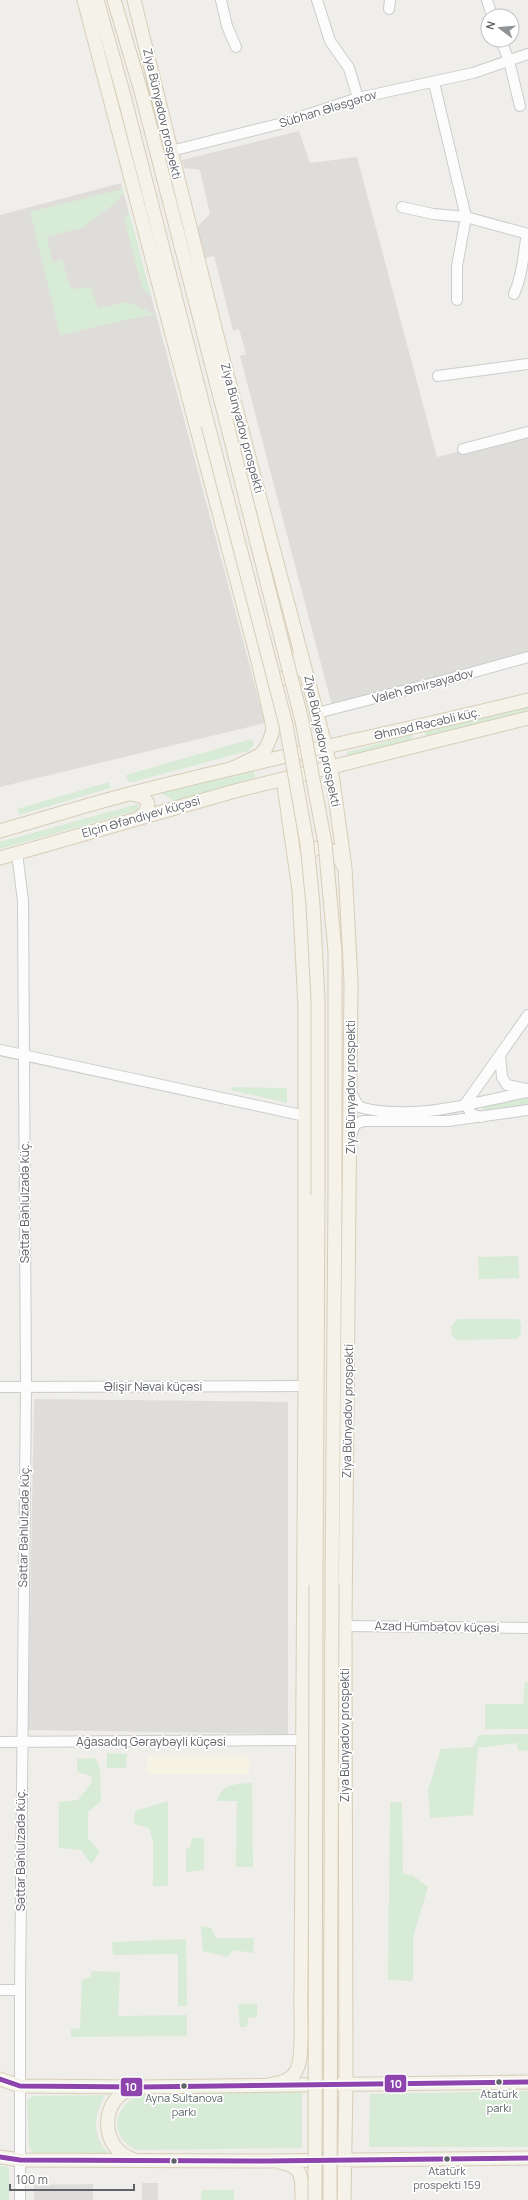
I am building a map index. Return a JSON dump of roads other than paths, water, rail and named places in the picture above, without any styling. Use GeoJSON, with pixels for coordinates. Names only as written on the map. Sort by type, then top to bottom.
{"type":"FeatureCollection","features":[{"type":"Feature","properties":{"kind":"main road"},"geometry":{"type":"LineString","coordinates":[[84,0],[258,661],[273,727],[270,740],[260,755],[233,768]]}},
{"type":"Feature","properties":{"kind":"main road"},"geometry":{"type":"LineString","coordinates":[[97,0],[124,96],[286,726],[307,844],[313,905],[318,992],[315,2200]]}},
{"type":"Feature","properties":{"kind":"main road","name":"Ziya Bünyadov prospekti"},"geometry":{"type":"LineString","coordinates":[[114,0],[141,91],[209,350],[302,721],[325,842],[332,904],[335,966],[336,1234],[332,1584],[330,2200]]}},
{"type":"Feature","properties":{"kind":"main road","name":"Ziya Bünyadov prospekti"},"geometry":{"type":"LineString","coordinates":[[134,0],[192,237],[318,713],[330,768],[345,868],[351,951],[351,1136],[345,1626],[346,2084],[344,2200]]}},
{"type":"Feature","properties":{"kind":"main road"},"geometry":{"type":"LineString","coordinates":[[141,91],[171,151]]}},
{"type":"Feature","properties":{"kind":"main road"},"geometry":{"type":"LineString","coordinates":[[124,96],[134,193]]}},
{"type":"Feature","properties":{"kind":"main road"},"geometry":{"type":"LineString","coordinates":[[192,237],[209,350]]}},
{"type":"Feature","properties":{"kind":"main road"},"geometry":{"type":"LineString","coordinates":[[164,302],[190,352]]}},
{"type":"Feature","properties":{"kind":"main road"},"geometry":{"type":"LineString","coordinates":[[258,661],[270,677],[276,679],[288,678],[298,669],[300,646]]}},
{"type":"Feature","properties":{"kind":"main road","name":"Əhməd Rəcəbli küç."},"geometry":{"type":"LineString","coordinates":[[280,758],[414,728],[528,700]]}},
{"type":"Feature","properties":{"kind":"main road","name":"Əhməd Rəcəbli küç."},"geometry":{"type":"LineString","coordinates":[[284,779],[528,718]]}},
{"type":"Feature","properties":{"kind":"main road"},"geometry":{"type":"LineString","coordinates":[[414,728],[419,746]]}},
{"type":"Feature","properties":{"kind":"main road","name":"Elçin Əfəndiyev küçəsi"},"geometry":{"type":"LineString","coordinates":[[0,830],[124,795],[280,758]]}},
{"type":"Feature","properties":{"kind":"main road"},"geometry":{"type":"LineString","coordinates":[[268,2085],[288,2080],[297,2070],[300,2058],[301,1991],[306,1116],[304,982],[298,882],[284,779]]}},
{"type":"Feature","properties":{"kind":"main road","name":"Elçin Əfəndiyev küçəsi"},"geometry":{"type":"LineString","coordinates":[[0,858],[139,818],[284,779]]}},
{"type":"Feature","properties":{"kind":"main road"},"geometry":{"type":"LineString","coordinates":[[124,795],[137,794],[147,800],[148,808],[139,818]]}},
{"type":"Feature","properties":{"kind":"main road"},"geometry":{"type":"LineString","coordinates":[[298,882],[302,861],[306,854],[317,848],[330,849],[335,852],[345,868]]}},
{"type":"Feature","properties":{"kind":"main road"},"geometry":{"type":"LineString","coordinates":[[317,1492],[305,1386],[318,1232]]}},
{"type":"Feature","properties":{"kind":"main road"},"geometry":{"type":"LineString","coordinates":[[333,1492],[348,1388],[336,1234]]}},
{"type":"Feature","properties":{"kind":"main road"},"geometry":{"type":"LineString","coordinates":[[301,1991],[312,2011],[325,2014],[336,2011],[340,2006],[345,1985]]}},
{"type":"Feature","properties":{"kind":"main road"},"geometry":{"type":"LineString","coordinates":[[0,2079],[20,2086],[141,2087],[528,2082]]}},
{"type":"Feature","properties":{"kind":"main road"},"geometry":{"type":"LineString","coordinates":[[141,2087],[125,2092],[114,2102],[106,2125],[109,2137],[116,2148],[126,2157],[142,2161]]}},
{"type":"Feature","properties":{"kind":"main road"},"geometry":{"type":"LineString","coordinates":[[0,2157],[20,2160],[142,2161],[528,2158]]}},
{"type":"Feature","properties":{"kind":"main road"},"geometry":{"type":"LineString","coordinates":[[345,2178],[354,2167],[362,2163],[387,2158]]}},
{"type":"Feature","properties":{"kind":"main road"},"geometry":{"type":"LineString","coordinates":[[264,2161],[286,2163],[296,2167],[301,2176],[302,2200]]}},
{"type":"Feature","properties":{"kind":"street"},"geometry":{"type":"LineString","coordinates":[[221,0],[227,26],[236,47]]}},
{"type":"Feature","properties":{"kind":"street"},"geometry":{"type":"LineString","coordinates":[[317,0],[330,41],[349,68],[358,98]]}},
{"type":"Feature","properties":{"kind":"street"},"geometry":{"type":"LineString","coordinates":[[504,48],[509,61],[520,106]]}},
{"type":"Feature","properties":{"kind":"street","name":"Sübhan Ələsgərov"},"geometry":{"type":"LineString","coordinates":[[171,151],[279,124],[358,98],[434,83],[528,54]]}},
{"type":"Feature","properties":{"kind":"street"},"geometry":{"type":"LineString","coordinates":[[434,83],[466,217],[457,266],[457,300]]}},
{"type":"Feature","properties":{"kind":"street"},"geometry":{"type":"LineString","coordinates":[[402,207],[433,214],[466,217],[528,234],[522,260],[522,271],[514,294]]}},
{"type":"Feature","properties":{"kind":"street"},"geometry":{"type":"LineString","coordinates":[[438,376],[528,364]]}},
{"type":"Feature","properties":{"kind":"street"},"geometry":{"type":"LineString","coordinates":[[463,449],[528,432]]}},
{"type":"Feature","properties":{"kind":"street","name":"Valeh Əmirsayadov"},"geometry":{"type":"LineString","coordinates":[[318,713],[449,680],[528,657]]}},
{"type":"Feature","properties":{"kind":"street","name":"Səttar Bəhlulzadə küç."},"geometry":{"type":"LineString","coordinates":[[18,853],[23,901],[26,1387],[21,1742],[20,2200]]}},
{"type":"Feature","properties":{"kind":"street"},"geometry":{"type":"LineString","coordinates":[[466,1103],[528,1015]]}},
{"type":"Feature","properties":{"kind":"street"},"geometry":{"type":"LineString","coordinates":[[0,1050],[306,1116]]}},
{"type":"Feature","properties":{"kind":"street"},"geometry":{"type":"LineString","coordinates":[[500,1055],[502,1077],[507,1085],[528,1090]]}},
{"type":"Feature","properties":{"kind":"street"},"geometry":{"type":"LineString","coordinates":[[351,1093],[359,1107],[371,1110],[427,1112],[441,1111],[466,1103],[528,1090]]}},
{"type":"Feature","properties":{"kind":"street"},"geometry":{"type":"LineString","coordinates":[[466,1103],[471,1114],[483,1117]]}},
{"type":"Feature","properties":{"kind":"street"},"geometry":{"type":"LineString","coordinates":[[351,1136],[355,1124],[364,1121],[448,1121],[528,1110]]}},
{"type":"Feature","properties":{"kind":"street","name":"Əlişir Nəvai küçəsi"},"geometry":{"type":"LineString","coordinates":[[0,1387],[305,1386]]}},
{"type":"Feature","properties":{"kind":"street","name":"Azad Hümbətov küçəsi"},"geometry":{"type":"LineString","coordinates":[[345,1626],[528,1628]]}},
{"type":"Feature","properties":{"kind":"street","name":"Ağasadıq Gəraybəyli küçəsi"},"geometry":{"type":"LineString","coordinates":[[0,1742],[302,1740]]}},
{"type":"Feature","properties":{"kind":"street"},"geometry":{"type":"LineString","coordinates":[[0,1990],[20,1990]]}},
{"type":"Feature","properties":{"kind":"place","name":"Atatürk parkı"},"geometry":{"type":"Point","coordinates":[499,2082]}},
{"type":"Feature","properties":{"kind":"place","name":"Ayna Sultanova parkı"},"geometry":{"type":"Point","coordinates":[184,2086]}},
{"type":"Feature","properties":{"kind":"place","name":"Atatürk prospekti 159"},"geometry":{"type":"Point","coordinates":[447,2159]}}]}
